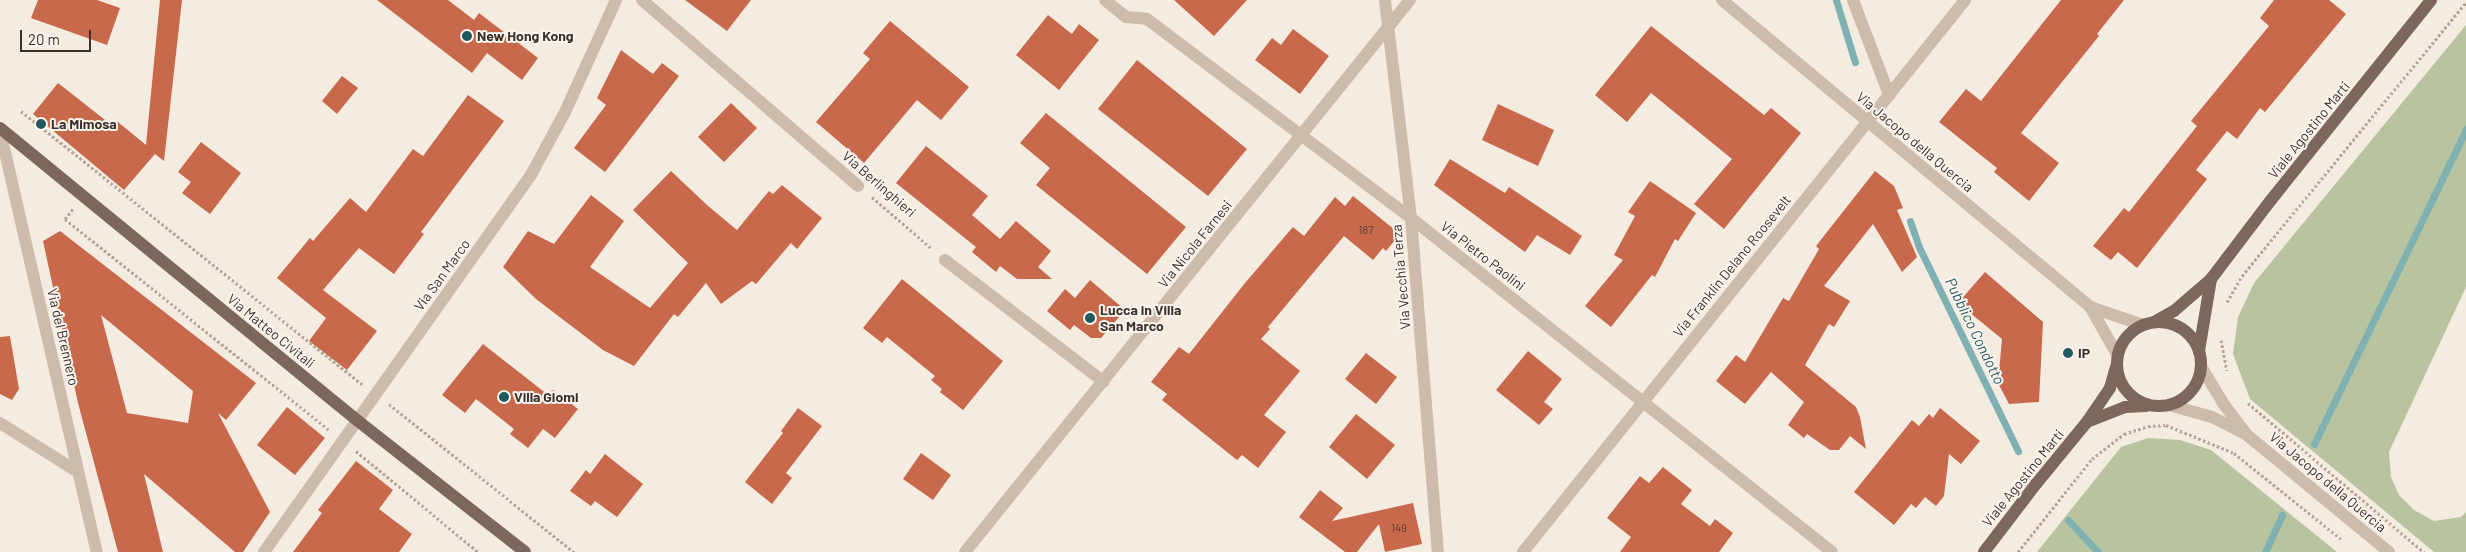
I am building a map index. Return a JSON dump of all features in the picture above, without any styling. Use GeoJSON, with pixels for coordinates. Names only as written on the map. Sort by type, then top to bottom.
{"type":"FeatureCollection","features":[{"type":"Feature","properties":{"kind":"main road","name":"Viale Agostino Marti"},"geometry":{"type":"LineString","coordinates":[[2147,324],[2174,311],[2211,279],[2277,193],[2432,0]]}},
{"type":"Feature","properties":{"kind":"main road","name":"Via Matteo Civitali"},"geometry":{"type":"LineString","coordinates":[[0,129],[358,421],[526,552]]}},
{"type":"Feature","properties":{"kind":"main road","name":"Viale Agostino Marti"},"geometry":{"type":"LineString","coordinates":[[2199,351],[2211,279]]}},
{"type":"Feature","properties":{"kind":"main road"},"geometry":{"type":"LineString","coordinates":[[2162,321],[2178,326],[2196,342],[2199,351],[2202,368],[2198,382],[2190,393],[2170,405],[2154,406],[2135,399],[2126,390],[2119,378],[2118,360],[2126,339],[2147,324],[2162,321]]}},
{"type":"Feature","properties":{"kind":"main road","name":"Viale Agostino Marti"},"geometry":{"type":"LineString","coordinates":[[1984,552],[2036,484],[2088,422],[2110,388],[2118,360]]}},
{"type":"Feature","properties":{"kind":"main road","name":"Viale Agostino Marti"},"geometry":{"type":"LineString","coordinates":[[2088,422],[2125,406],[2154,406]]}},
{"type":"Feature","properties":{"kind":"street","name":"Via San Marco"},"geometry":{"type":"LineString","coordinates":[[264,552],[532,173],[565,112],[616,0]]}},
{"type":"Feature","properties":{"kind":"street","name":"Via Berlinghieri"},"geometry":{"type":"LineString","coordinates":[[642,0],[858,186]]}},
{"type":"Feature","properties":{"kind":"street","name":"Via Pietro Paolini"},"geometry":{"type":"LineString","coordinates":[[1105,0],[1126,17],[1146,19],[1411,218],[1832,552]]}},
{"type":"Feature","properties":{"kind":"street","name":"Via Vecchia Terza"},"geometry":{"type":"LineString","coordinates":[[1385,0],[1411,218],[1438,552]]}},
{"type":"Feature","properties":{"kind":"street","name":"Via Nicola Farnesi"},"geometry":{"type":"LineString","coordinates":[[965,552],[1104,382],[1410,0]]}},
{"type":"Feature","properties":{"kind":"street","name":"Via Jacopo della Quercia"},"geometry":{"type":"LineString","coordinates":[[1722,0],[2090,307],[2118,360]]}},
{"type":"Feature","properties":{"kind":"street"},"geometry":{"type":"LineString","coordinates":[[1854,0],[1889,95]]}},
{"type":"Feature","properties":{"kind":"street","name":"Via Franklin Delano Roosevelt"},"geometry":{"type":"LineString","coordinates":[[1523,552],[1965,0]]}},
{"type":"Feature","properties":{"kind":"street","name":"Via del Brennero"},"geometry":{"type":"LineString","coordinates":[[0,129],[97,552]]}},
{"type":"Feature","properties":{"kind":"street"},"geometry":{"type":"LineString","coordinates":[[945,260],[1104,382]]}},
{"type":"Feature","properties":{"kind":"street","name":"Via Jacopo della Quercia"},"geometry":{"type":"LineString","coordinates":[[2090,307],[2147,324]]}},
{"type":"Feature","properties":{"kind":"street","name":"Via Jacopo della Quercia"},"geometry":{"type":"LineString","coordinates":[[2202,368],[2223,403],[2248,435],[2389,552]]}},
{"type":"Feature","properties":{"kind":"street","name":"Via Jacopo della Quercia"},"geometry":{"type":"LineString","coordinates":[[2170,405],[2212,417],[2248,435]]}},
{"type":"Feature","properties":{"kind":"street"},"geometry":{"type":"LineString","coordinates":[[0,423],[78,472]]}},
{"type":"Feature","properties":{"kind":"path"},"geometry":{"type":"LineString","coordinates":[[2225,310],[2242,276],[2466,2]]}},
{"type":"Feature","properties":{"kind":"path"},"geometry":{"type":"LineString","coordinates":[[21,111],[574,552]]}},
{"type":"Feature","properties":{"kind":"path","name":"Via Berlinghieri"},"geometry":{"type":"LineString","coordinates":[[858,186],[945,260]]}},
{"type":"Feature","properties":{"kind":"path"},"geometry":{"type":"LineString","coordinates":[[82,197],[65,219],[478,552]]}},
{"type":"Feature","properties":{"kind":"path"},"geometry":{"type":"LineString","coordinates":[[2221,334],[2222,350],[2229,374]]}},
{"type":"Feature","properties":{"kind":"path"},"geometry":{"type":"LineString","coordinates":[[2242,397],[2424,552]]}},
{"type":"Feature","properties":{"kind":"path"},"geometry":{"type":"LineString","coordinates":[[2018,552],[2092,459],[2124,434],[2148,426],[2166,425],[2234,453],[2342,540]]}},
{"type":"Feature","properties":{"kind":"green space"},"geometry":{"type":"Polygon","coordinates":[[[2466,25],[2466,287],[2389,452],[2391,477],[2399,495],[2414,510],[2434,521],[2461,517],[2466,512],[2466,552],[2434,552],[2250,399],[2233,354],[2238,317],[2254,283],[2466,25]]]}},
{"type":"Feature","properties":{"kind":"green space"},"geometry":{"type":"Polygon","coordinates":[[[2148,438],[2180,440],[2211,450],[2337,552],[2037,552],[2121,447],[2148,438]]]}},
{"type":"Feature","properties":{"kind":"building"},"geometry":{"type":"Polygon","coordinates":[[[38,0],[97,0],[120,8],[107,45],[31,18],[38,0]]]}},
{"type":"Feature","properties":{"kind":"building"},"geometry":{"type":"Polygon","coordinates":[[[160,0],[182,0],[164,161],[155,154],[124,190],[33,114],[58,83],[114,127],[118,122],[146,145],[160,0]]]}},
{"type":"Feature","properties":{"kind":"building","name":"New Hong Kong"},"geometry":{"type":"Polygon","coordinates":[[[377,0],[448,0],[474,20],[479,13],[538,58],[522,80],[487,53],[472,73],[377,0]]]}},
{"type":"Feature","properties":{"kind":"building"},"geometry":{"type":"Polygon","coordinates":[[[685,0],[751,0],[727,31],[685,0]]]}},
{"type":"Feature","properties":{"kind":"building"},"geometry":{"type":"Polygon","coordinates":[[[1174,0],[1247,0],[1214,36],[1174,0]]]}},
{"type":"Feature","properties":{"kind":"building"},"geometry":{"type":"Polygon","coordinates":[[[2061,0],[2124,0],[2097,34],[2099,36],[2021,133],[2059,163],[2029,201],[1994,172],[1997,168],[1939,122],[1966,89],[1981,101],[2061,0]]]}},
{"type":"Feature","properties":{"kind":"building"},"geometry":{"type":"Polygon","coordinates":[[[2274,0],[2329,0],[2346,14],[2265,112],[2260,108],[2237,139],[2227,131],[2196,170],[2207,179],[2137,268],[2118,252],[2111,260],[2093,246],[2124,208],[2129,212],[2197,126],[2191,121],[2269,26],[2260,18],[2274,0]]]}},
{"type":"Feature","properties":{"kind":"building"},"geometry":{"type":"Polygon","coordinates":[[[1048,15],[1072,34],[1079,24],[1099,40],[1059,90],[1016,55],[1048,15]]]}},
{"type":"Feature","properties":{"kind":"building"},"geometry":{"type":"Polygon","coordinates":[[[890,21],[969,87],[941,120],[917,100],[864,163],[816,122],[870,59],[863,53],[890,21]]]}},
{"type":"Feature","properties":{"kind":"building"},"geometry":{"type":"Polygon","coordinates":[[[1651,26],[1764,115],[1771,108],[1801,133],[1724,229],[1694,204],[1732,159],[1651,93],[1627,122],[1595,95],[1651,26]]]}},
{"type":"Feature","properties":{"kind":"building"},"geometry":{"type":"Polygon","coordinates":[[[1293,29],[1329,56],[1300,94],[1255,60],[1272,38],[1281,45],[1293,29]]]}},
{"type":"Feature","properties":{"kind":"building"},"geometry":{"type":"Polygon","coordinates":[[[621,50],[653,74],[662,63],[679,76],[605,172],[574,148],[606,105],[597,98],[621,50]]]}},
{"type":"Feature","properties":{"kind":"building"},"geometry":{"type":"Polygon","coordinates":[[[1137,60],[1247,149],[1208,196],[1098,109],[1137,60]]]}},
{"type":"Feature","properties":{"kind":"building"},"geometry":{"type":"Polygon","coordinates":[[[342,76],[358,88],[337,114],[322,101],[342,76]]]}},
{"type":"Feature","properties":{"kind":"building"},"geometry":{"type":"Polygon","coordinates":[[[468,95],[504,121],[421,232],[424,234],[394,274],[359,248],[323,290],[377,331],[347,370],[309,341],[326,318],[277,278],[310,238],[313,241],[350,198],[366,212],[413,149],[423,156],[468,95]]]}},
{"type":"Feature","properties":{"kind":"building"},"geometry":{"type":"Polygon","coordinates":[[[731,103],[757,128],[724,162],[698,137],[731,103]]]}},
{"type":"Feature","properties":{"kind":"building"},"geometry":{"type":"Polygon","coordinates":[[[1498,104],[1554,130],[1538,166],[1482,140],[1498,104]]]}},
{"type":"Feature","properties":{"kind":"building"},"geometry":{"type":"Polygon","coordinates":[[[1046,113],[1186,227],[1147,274],[1036,185],[1050,168],[1020,143],[1046,113]]]}},
{"type":"Feature","properties":{"kind":"building"},"geometry":{"type":"Polygon","coordinates":[[[201,142],[241,173],[210,214],[182,193],[191,182],[178,172],[201,142]]]}},
{"type":"Feature","properties":{"kind":"building"},"geometry":{"type":"Polygon","coordinates":[[[926,146],[988,196],[972,215],[1000,239],[1016,221],[1051,251],[1038,267],[1052,279],[1017,279],[1000,266],[996,272],[972,252],[976,247],[896,183],[926,146]]]}},
{"type":"Feature","properties":{"kind":"building"},"geometry":{"type":"Polygon","coordinates":[[[1450,159],[1505,193],[1509,187],[1582,236],[1570,255],[1537,235],[1525,252],[1434,185],[1450,159]]]}},
{"type":"Feature","properties":{"kind":"building"},"geometry":{"type":"Polygon","coordinates":[[[671,171],[737,230],[769,191],[773,194],[782,185],[822,218],[797,249],[791,243],[756,284],[752,281],[721,304],[706,283],[678,317],[674,314],[634,366],[603,350],[536,299],[503,267],[528,231],[554,244],[591,195],[624,221],[590,267],[650,308],[688,263],[633,210],[671,171]]]}},
{"type":"Feature","properties":{"kind":"building"},"geometry":{"type":"Polygon","coordinates":[[[1875,171],[1894,186],[1903,208],[1897,210],[1917,257],[1902,272],[1873,224],[1824,286],[1850,301],[1834,327],[1829,324],[1805,365],[1856,407],[1860,417],[1866,449],[1850,436],[1839,450],[1830,450],[1807,434],[1804,438],[1788,425],[1804,402],[1771,372],[1745,404],[1716,381],[1736,355],[1745,362],[1783,298],[1789,301],[1819,249],[1816,246],[1875,171]]]}},
{"type":"Feature","properties":{"kind":"building"},"geometry":{"type":"Polygon","coordinates":[[[1650,181],[1696,213],[1678,241],[1675,239],[1655,277],[1652,275],[1611,327],[1585,306],[1623,260],[1614,255],[1635,216],[1628,212],[1650,181]]]}},
{"type":"Feature","properties":{"kind":"building"},"geometry":{"type":"Polygon","coordinates":[[[1353,196],[1400,234],[1386,251],[1383,248],[1373,260],[1344,236],[1268,327],[1270,329],[1261,339],[1300,371],[1264,415],[1286,432],[1258,468],[1242,455],[1237,460],[1162,400],[1167,394],[1151,382],[1179,347],[1189,354],[1245,283],[1293,227],[1304,236],[1335,197],[1345,206],[1353,196]]]}},
{"type":"Feature","properties":{"kind":"building"},"geometry":{"type":"Polygon","coordinates":[[[60,231],[256,383],[226,420],[218,413],[270,512],[243,552],[235,552],[144,474],[163,552],[118,552],[78,403],[43,241],[60,231]],[[101,315],[127,413],[188,423],[193,391],[101,315]]]}},
{"type":"Feature","properties":{"kind":"building"},"geometry":{"type":"Polygon","coordinates":[[[1985,272],[2043,322],[2039,402],[2009,404],[1998,383],[2002,339],[1958,303],[1985,272]]]}},
{"type":"Feature","properties":{"kind":"building"},"geometry":{"type":"Polygon","coordinates":[[[902,279],[1003,361],[963,410],[940,392],[942,389],[931,380],[935,376],[887,337],[882,343],[863,328],[902,279]]]}},
{"type":"Feature","properties":{"kind":"building"},"geometry":{"type":"Polygon","coordinates":[[[1090,280],[1125,310],[1101,338],[1091,338],[1074,325],[1070,330],[1047,311],[1065,289],[1075,298],[1090,280]]]}},
{"type":"Feature","properties":{"kind":"building"},"geometry":{"type":"Polygon","coordinates":[[[10,336],[19,389],[12,400],[0,394],[0,337],[10,336]]]}},
{"type":"Feature","properties":{"kind":"building","name":"Villa Giomi"},"geometry":{"type":"Polygon","coordinates":[[[483,344],[548,395],[553,390],[578,409],[555,438],[543,429],[528,448],[510,434],[514,429],[476,399],[465,413],[442,395],[483,344]]]}},
{"type":"Feature","properties":{"kind":"building"},"geometry":{"type":"Polygon","coordinates":[[[1528,351],[1562,379],[1544,402],[1553,409],[1539,425],[1496,390],[1528,351]]]}},
{"type":"Feature","properties":{"kind":"building"},"geometry":{"type":"Polygon","coordinates":[[[1366,353],[1397,377],[1376,404],[1345,379],[1366,353]]]}},
{"type":"Feature","properties":{"kind":"building"},"geometry":{"type":"Polygon","coordinates":[[[287,407],[325,438],[295,475],[257,445],[287,407]]]}},
{"type":"Feature","properties":{"kind":"building"},"geometry":{"type":"Polygon","coordinates":[[[798,408],[822,426],[786,473],[792,478],[772,504],[745,482],[783,433],[781,431],[798,408]]]}},
{"type":"Feature","properties":{"kind":"building"},"geometry":{"type":"Polygon","coordinates":[[[1940,408],[1980,441],[1961,464],[1949,454],[1944,496],[1936,506],[1925,497],[1916,508],[1911,504],[1894,525],[1854,492],[1912,420],[1919,426],[1929,414],[1933,418],[1940,408]]]}},
{"type":"Feature","properties":{"kind":"building"},"geometry":{"type":"Polygon","coordinates":[[[1356,414],[1395,445],[1367,479],[1329,447],[1356,414]]]}},
{"type":"Feature","properties":{"kind":"building"},"geometry":{"type":"Polygon","coordinates":[[[921,453],[951,475],[933,500],[903,479],[921,453]]]}},
{"type":"Feature","properties":{"kind":"building"},"geometry":{"type":"Polygon","coordinates":[[[605,454],[643,484],[617,517],[595,501],[591,506],[570,491],[586,470],[590,474],[605,454]]]}},
{"type":"Feature","properties":{"kind":"building"},"geometry":{"type":"Polygon","coordinates":[[[356,461],[393,490],[379,509],[412,534],[399,552],[293,552],[322,513],[318,510],[356,461]]]}},
{"type":"Feature","properties":{"kind":"building"},"geometry":{"type":"Polygon","coordinates":[[[1663,467],[1692,490],[1681,504],[1710,526],[1715,519],[1733,533],[1719,552],[1620,552],[1631,537],[1607,518],[1640,476],[1649,483],[1663,467]]]}},
{"type":"Feature","properties":{"kind":"building"},"geometry":{"type":"Polygon","coordinates":[[[1320,490],[1343,508],[1332,521],[1413,503],[1422,544],[1385,552],[1379,524],[1357,552],[1345,552],[1299,517],[1320,490]]]}},
{"type":"Feature","properties":{"kind":"waterway","name":"Pubblico Condotto"},"geometry":{"type":"LineString","coordinates":[[1836,0],[1855,62]]}},
{"type":"Feature","properties":{"kind":"waterway"},"geometry":{"type":"LineString","coordinates":[[2314,444],[2466,129]]}},
{"type":"Feature","properties":{"kind":"waterway","name":"Pubblico Condotto"},"geometry":{"type":"LineString","coordinates":[[1910,221],[1919,247],[2018,451]]}},
{"type":"Feature","properties":{"kind":"waterway"},"geometry":{"type":"LineString","coordinates":[[2265,552],[2282,515]]}},
{"type":"Feature","properties":{"kind":"waterway","name":"Pubblico Condotto"},"geometry":{"type":"LineString","coordinates":[[2068,520],[2098,552]]}},
{"type":"Feature","properties":{"kind":"place","name":"New Hong Kong"},"geometry":{"type":"Point","coordinates":[467,36]}},
{"type":"Feature","properties":{"kind":"place","name":"La Mimosa"},"geometry":{"type":"Point","coordinates":[41,124]}},
{"type":"Feature","properties":{"kind":"place","name":"Lucca in Villa San Marco"},"geometry":{"type":"Point","coordinates":[1090,318]}},
{"type":"Feature","properties":{"kind":"place","name":"IP"},"geometry":{"type":"Point","coordinates":[2068,353]}},
{"type":"Feature","properties":{"kind":"place","name":"Villa Giomi"},"geometry":{"type":"Point","coordinates":[504,397]}}]}
